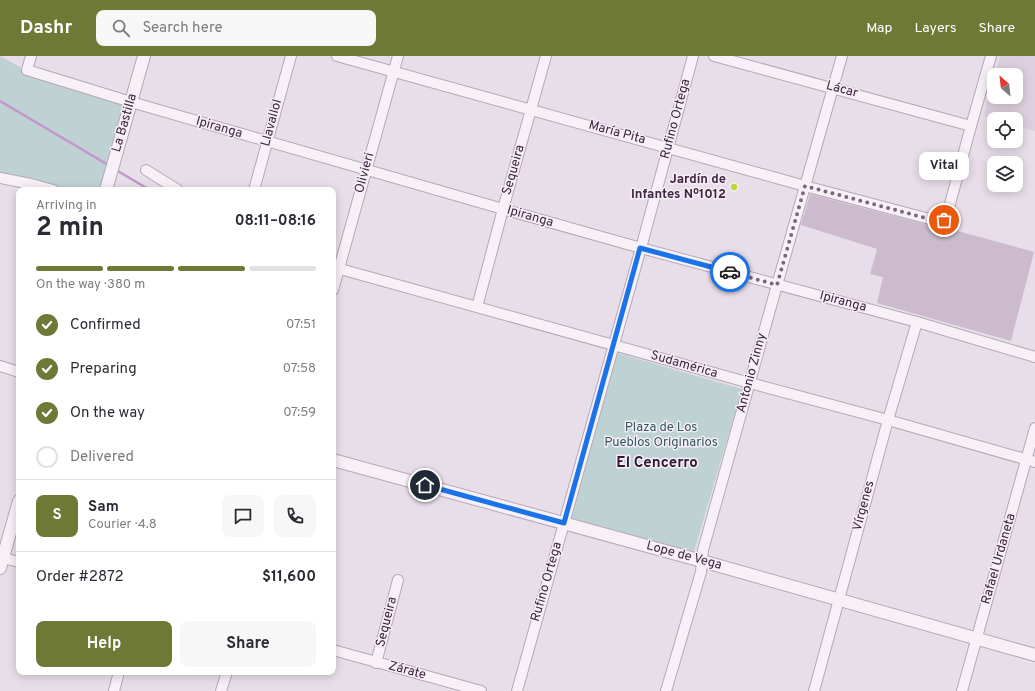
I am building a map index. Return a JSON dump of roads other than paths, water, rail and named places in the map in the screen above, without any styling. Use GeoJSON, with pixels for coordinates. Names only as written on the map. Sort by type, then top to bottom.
{"type":"FeatureCollection","features":[{"type":"Feature","properties":{"kind":"street","name":"Ipiranga"},"geometry":{"type":"LineString","coordinates":[[32,56],[27,70],[131,102],[503,210],[917,322],[1035,357]]}},
{"type":"Feature","properties":{"kind":"street","name":"La Bastilla"},"geometry":{"type":"LineString","coordinates":[[107,187],[144,56]]}},
{"type":"Feature","properties":{"kind":"street","name":"Llavallol"},"geometry":{"type":"LineString","coordinates":[[255,187],[290,56]]}},
{"type":"Feature","properties":{"kind":"street","name":"María Pita"},"geometry":{"type":"LineString","coordinates":[[337,56],[805,186],[937,221],[944,220],[947,215],[971,126]]}},
{"type":"Feature","properties":{"kind":"street","name":"Olivieri"},"geometry":{"type":"LineString","coordinates":[[336,268],[366,170],[398,56]]}},
{"type":"Feature","properties":{"kind":"street","name":"Sequeira"},"geometry":{"type":"LineString","coordinates":[[477,307],[546,56]]}},
{"type":"Feature","properties":{"kind":"street","name":"Rufino Ortega"},"geometry":{"type":"LineString","coordinates":[[517,691],[693,56]]}},
{"type":"Feature","properties":{"kind":"street","name":"Lácar"},"geometry":{"type":"LineString","coordinates":[[714,56],[971,126]]}},
{"type":"Feature","properties":{"kind":"street","name":"Antonio Zinny"},"geometry":{"type":"LineString","coordinates":[[666,691],[701,572],[704,550],[842,56]]}},
{"type":"Feature","properties":{"kind":"street"},"geometry":{"type":"LineString","coordinates":[[971,126],[991,56]]}},
{"type":"Feature","properties":{"kind":"street"},"geometry":{"type":"LineString","coordinates":[[146,170],[173,187]]}},
{"type":"Feature","properties":{"kind":"street"},"geometry":{"type":"LineString","coordinates":[[0,178],[42,187]]}},
{"type":"Feature","properties":{"kind":"street","name":"Sudamérica"},"geometry":{"type":"LineString","coordinates":[[336,268],[888,420],[1031,461]]}},
{"type":"Feature","properties":{"kind":"street","name":"Vírgenes"},"geometry":{"type":"LineString","coordinates":[[814,691],[888,420],[917,322]]}},
{"type":"Feature","properties":{"kind":"street"},"geometry":{"type":"LineString","coordinates":[[0,366],[16,371]]}},
{"type":"Feature","properties":{"kind":"street","name":"Rafael Urdaneta"},"geometry":{"type":"LineString","coordinates":[[962,691],[1031,461],[1035,428]]}},
{"type":"Feature","properties":{"kind":"street","name":"Lope de Vega"},"geometry":{"type":"LineString","coordinates":[[336,461],[839,599],[1035,655]]}},
{"type":"Feature","properties":{"kind":"street"},"geometry":{"type":"LineString","coordinates":[[16,511],[1,561],[16,562]]}},
{"type":"Feature","properties":{"kind":"street","name":"Sequeira"},"geometry":{"type":"LineString","coordinates":[[376,663],[398,580]]}},
{"type":"Feature","properties":{"kind":"street","name":"Zárate"},"geometry":{"type":"LineString","coordinates":[[336,651],[481,691]]}},
{"type":"Feature","properties":{"kind":"street"},"geometry":{"type":"LineString","coordinates":[[114,691],[118,675]]}},
{"type":"Feature","properties":{"kind":"street"},"geometry":{"type":"LineString","coordinates":[[221,691],[226,675]]}},
{"type":"Feature","properties":{"kind":"waterway"},"geometry":{"type":"LineString","coordinates":[[0,101],[110,166]]}},
{"type":"Feature","properties":{"kind":"waterway"},"geometry":{"type":"LineString","coordinates":[[116,170],[145,187]]}},
{"type":"Feature","properties":{"kind":"place","name":"Jardín de Infantes Nº1012"},"geometry":{"type":"Point","coordinates":[734,187]}},
{"type":"Feature","properties":{"kind":"place","name":"Vital"},"geometry":{"type":"Point","coordinates":[944,220]}},
{"type":"Feature","properties":{"kind":"district","name":"El Cencerro"},"geometry":{"type":"Point","coordinates":[657,463]}},
{"type":"Feature","properties":{"kind":"park label","name":"Plaza de Los Pueblos Originarios"},"geometry":{"type":"Point","coordinates":[661,436]}}]}
